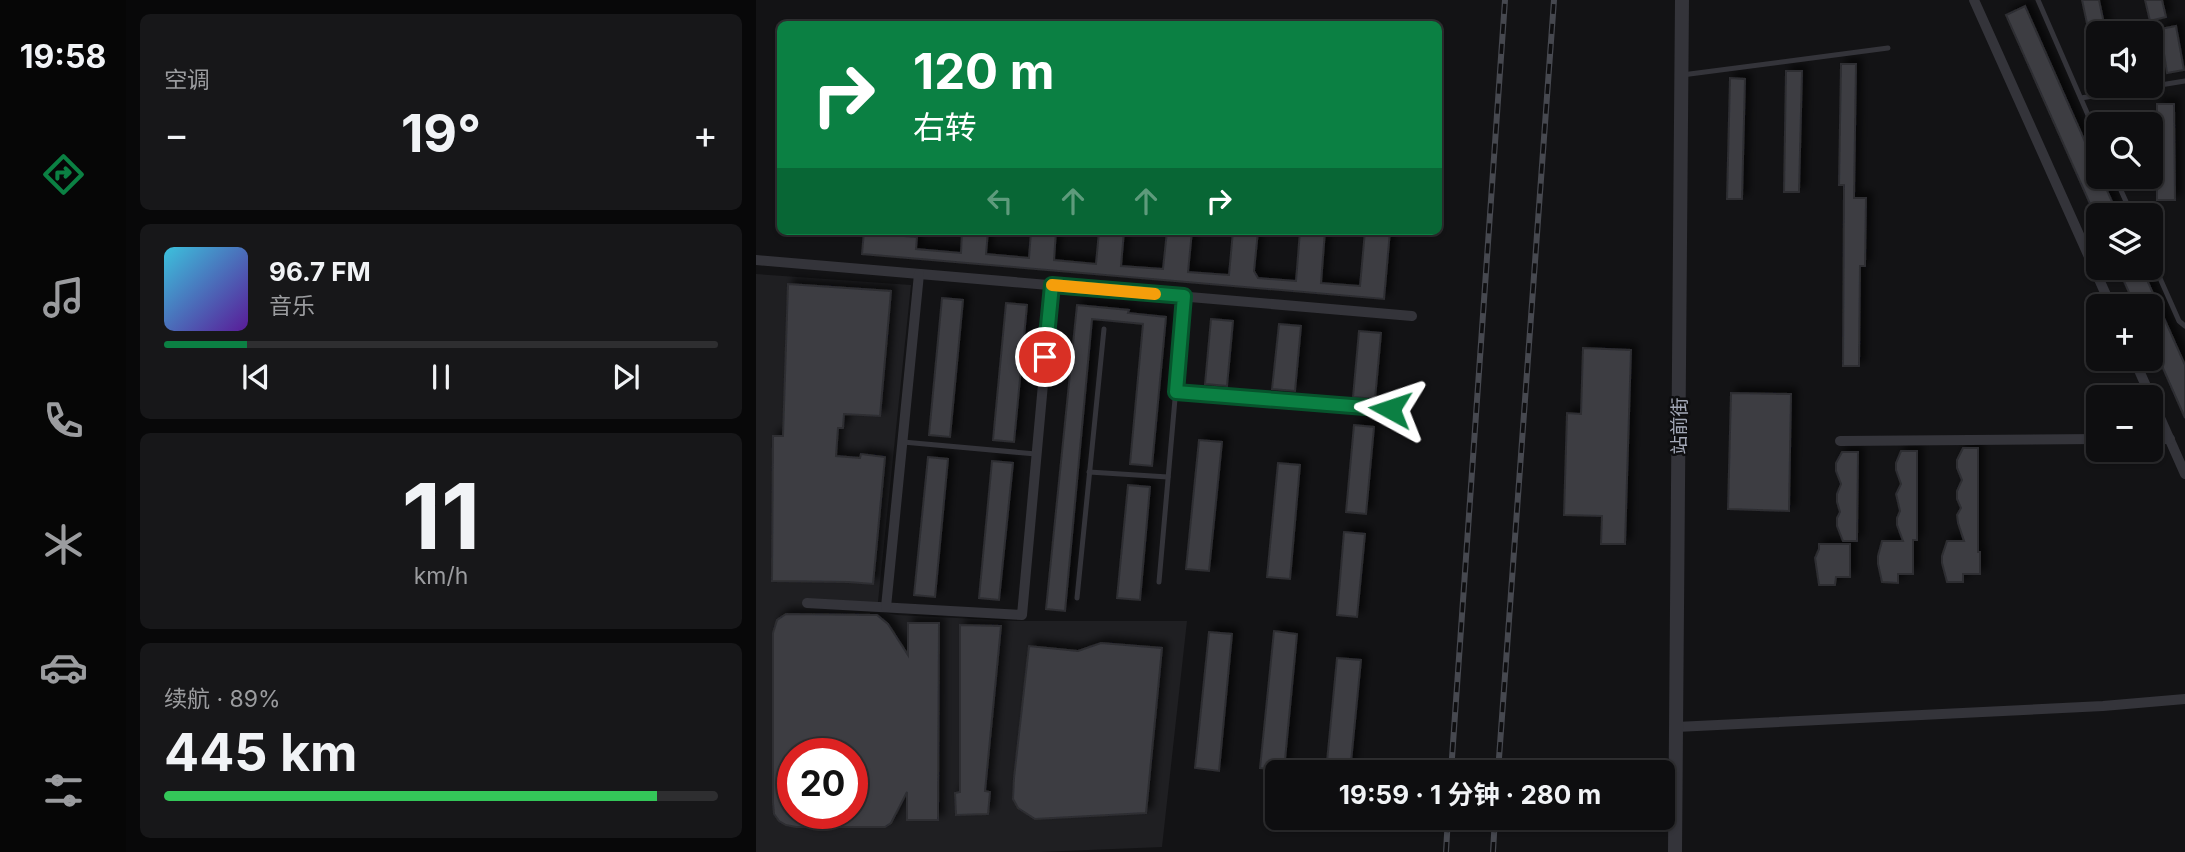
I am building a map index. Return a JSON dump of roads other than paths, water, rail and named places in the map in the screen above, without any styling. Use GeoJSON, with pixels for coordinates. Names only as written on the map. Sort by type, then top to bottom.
{"type":"FeatureCollection","features":[{"type":"Feature","properties":{"kind":"street","name":"站前街"},"geometry":{"type":"LineString","coordinates":[[1675,852],[1682,0]]}},
{"type":"Feature","properties":{"kind":"street"},"geometry":{"type":"LineString","coordinates":[[1974,0],[2105,294]]}},
{"type":"Feature","properties":{"kind":"street"},"geometry":{"type":"LineString","coordinates":[[756,260],[1412,316]]}},
{"type":"Feature","properties":{"kind":"street"},"geometry":{"type":"LineString","coordinates":[[886,607],[919,274]]}},
{"type":"Feature","properties":{"kind":"street"},"geometry":{"type":"LineString","coordinates":[[807,603],[1022,615],[1052,285]]}},
{"type":"Feature","properties":{"kind":"street"},"geometry":{"type":"LineString","coordinates":[[2139,371],[2185,474]]}},
{"type":"Feature","properties":{"kind":"street"},"geometry":{"type":"LineString","coordinates":[[1840,441],[2086,439]]}},
{"type":"Feature","properties":{"kind":"street"},"geometry":{"type":"LineString","coordinates":[[2163,439],[2170,439]]}},
{"type":"Feature","properties":{"kind":"street"},"geometry":{"type":"LineString","coordinates":[[1676,727],[2103,706],[2185,699]]}},
{"type":"Feature","properties":{"kind":"lane"},"geometry":{"type":"LineString","coordinates":[[2038,0],[2087,112]]}},
{"type":"Feature","properties":{"kind":"lane"},"geometry":{"type":"LineString","coordinates":[[1682,75],[1888,48]]}},
{"type":"Feature","properties":{"kind":"lane"},"geometry":{"type":"LineString","coordinates":[[2081,98],[2185,81]]}},
{"type":"Feature","properties":{"kind":"lane"},"geometry":{"type":"LineString","coordinates":[[2161,280],[2179,321],[2185,326]]}},
{"type":"Feature","properties":{"kind":"lane"},"geometry":{"type":"LineString","coordinates":[[1159,582],[1184,296]]}},
{"type":"Feature","properties":{"kind":"lane"},"geometry":{"type":"LineString","coordinates":[[1077,598],[1104,329]]}},
{"type":"Feature","properties":{"kind":"lane"},"geometry":{"type":"LineString","coordinates":[[1176,392],[1390,409]]}},
{"type":"Feature","properties":{"kind":"lane"},"geometry":{"type":"LineString","coordinates":[[903,442],[1037,454]]}},
{"type":"Feature","properties":{"kind":"lane"},"geometry":{"type":"LineString","coordinates":[[1089,472],[1168,477]]}},
{"type":"Feature","properties":{"kind":"railway"},"geometry":{"type":"LineString","coordinates":[[1452,760],[1505,0]]}},
{"type":"Feature","properties":{"kind":"railway"},"geometry":{"type":"LineString","coordinates":[[1499,760],[1554,0]]}},
{"type":"Feature","properties":{"kind":"railway"},"geometry":{"type":"LineString","coordinates":[[1446,852],[1447,830]]}},
{"type":"Feature","properties":{"kind":"railway"},"geometry":{"type":"LineString","coordinates":[[1493,852],[1494,830]]}}]}
